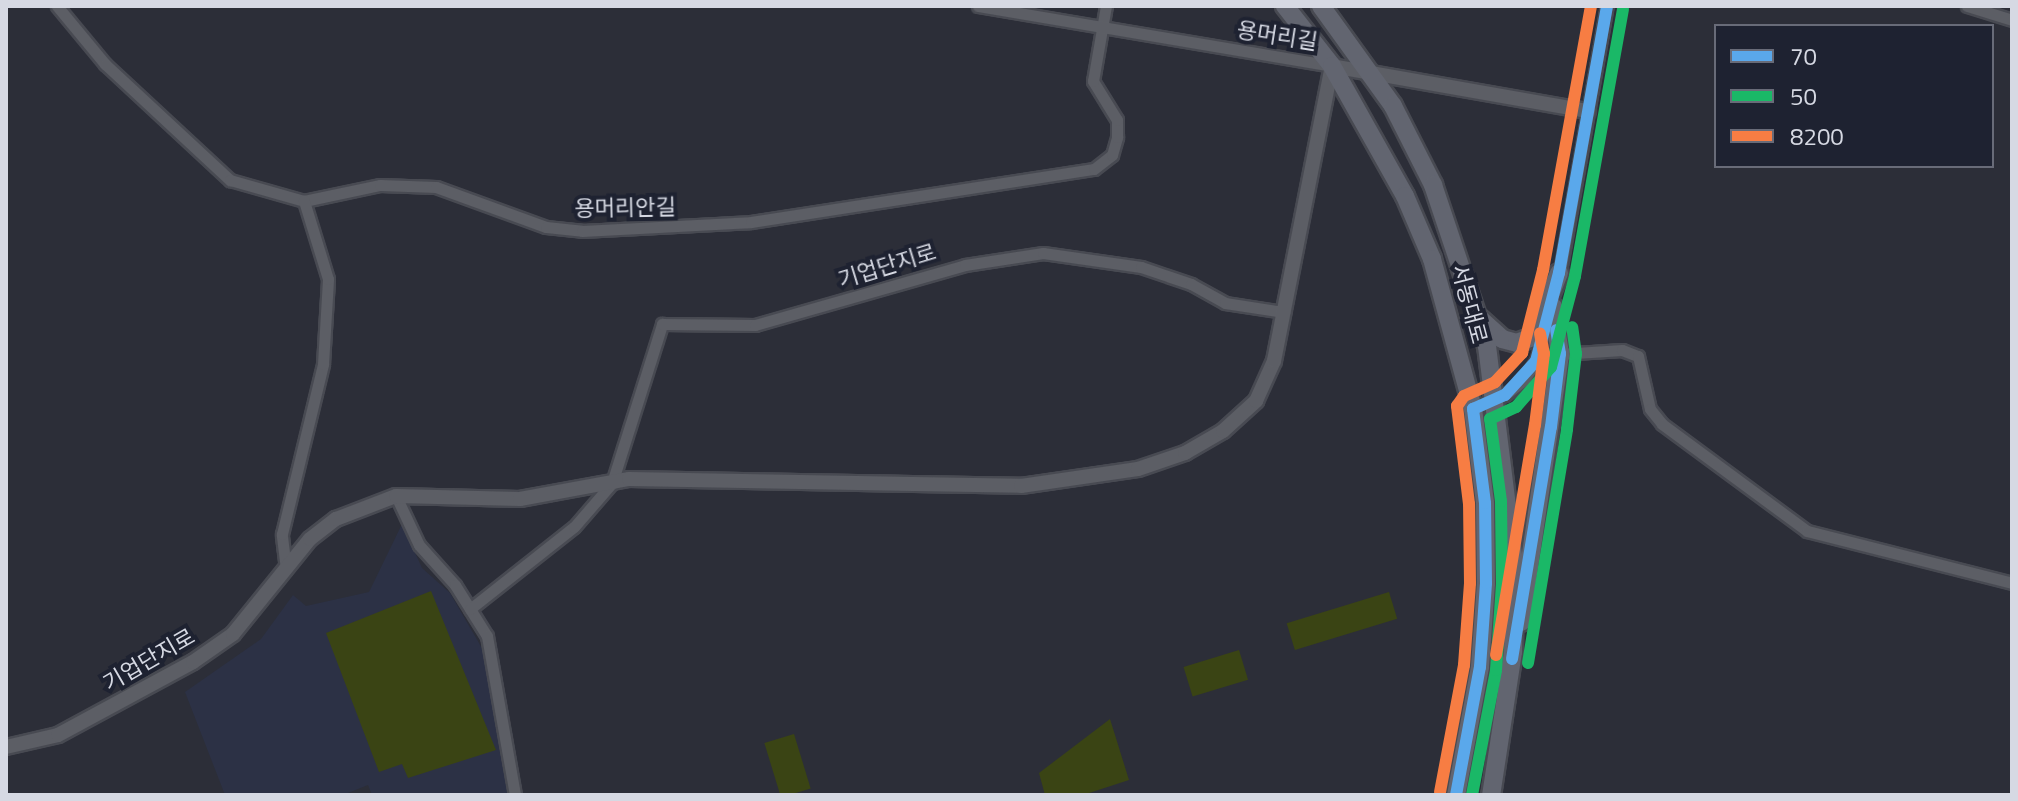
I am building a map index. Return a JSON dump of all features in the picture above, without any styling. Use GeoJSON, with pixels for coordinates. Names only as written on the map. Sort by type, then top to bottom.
{"type":"FeatureCollection","features":[{"type":"Feature","properties":{"kind":"main road","name":"서동대로"},"geometry":{"type":"LineString","coordinates":[[1285,6],[1332,66],[1387,160],[1432,259],[1473,409],[1485,503],[1486,583],[1480,667],[1456,795]]}},
{"type":"Feature","properties":{"kind":"main road","name":"서동대로"},"geometry":{"type":"LineString","coordinates":[[1321,6],[1393,106],[1448,218],[1478,317],[1496,399],[1514,563],[1513,652],[1491,795]]}},
{"type":"Feature","properties":{"kind":"main road"},"geometry":{"type":"LineString","coordinates":[[1478,317],[1502,339],[1517,343],[1533,337],[1559,273]]}},
{"type":"Feature","properties":{"kind":"main road"},"geometry":{"type":"LineString","coordinates":[[1513,652],[1525,605],[1560,354],[1553,307]]}},
{"type":"Feature","properties":{"kind":"street","name":"용머리안길"},"geometry":{"type":"LineString","coordinates":[[57,6],[105,64],[204,160],[230,180],[304,201],[407,183],[461,193],[546,227],[645,230],[781,218],[1094,169],[1112,155],[1117,137],[1117,120],[1093,81],[1106,6]]}},
{"type":"Feature","properties":{"kind":"street","name":"용머리길"},"geometry":{"type":"LineString","coordinates":[[978,6],[1101,30],[1332,66]]}},
{"type":"Feature","properties":{"kind":"street"},"geometry":{"type":"LineString","coordinates":[[1473,409],[1496,399],[1524,380],[1536,361],[1553,307],[1607,6]]}},
{"type":"Feature","properties":{"kind":"street"},"geometry":{"type":"LineString","coordinates":[[1967,6],[2012,20]]}},
{"type":"Feature","properties":{"kind":"street"},"geometry":{"type":"LineString","coordinates":[[1332,66],[1367,69],[1588,111]]}},
{"type":"Feature","properties":{"kind":"street","name":"기업단지로"},"geometry":{"type":"LineString","coordinates":[[6,747],[58,735],[193,662],[233,634],[310,539],[336,519],[396,496],[520,499],[612,483],[1021,486],[1138,469],[1197,446],[1256,401],[1274,361],[1332,66]]}},
{"type":"Feature","properties":{"kind":"street"},"geometry":{"type":"LineString","coordinates":[[286,569],[282,534],[323,364],[328,279],[304,201]]}},
{"type":"Feature","properties":{"kind":"street","name":"기업단지로"},"geometry":{"type":"LineString","coordinates":[[612,483],[662,324],[755,325],[965,265],[1043,253],[1141,267],[1191,284],[1225,303],[1284,312]]}},
{"type":"Feature","properties":{"kind":"street"},"geometry":{"type":"LineString","coordinates":[[1560,354],[1622,350],[1638,356],[1650,409],[1662,424],[1807,531],[2012,583]]}},
{"type":"Feature","properties":{"kind":"street"},"geometry":{"type":"LineString","coordinates":[[470,609],[574,527],[612,483]]}},
{"type":"Feature","properties":{"kind":"street"},"geometry":{"type":"LineString","coordinates":[[396,496],[419,545],[470,609],[487,636],[515,795]]}},
{"type":"Feature","properties":{"kind":"shaded area"},"geometry":{"type":"Polygon","coordinates":[[[402,524],[422,568],[450,593],[483,650],[511,795],[372,795],[368,785],[343,795],[225,795],[185,692],[261,639],[293,595],[306,606],[369,592],[402,524]]]}},
{"type":"Feature","properties":{"kind":"green space"},"geometry":{"type":"Polygon","coordinates":[[[431,591],[496,750],[408,778],[402,764],[379,772],[326,633],[431,591]]]}},
{"type":"Feature","properties":{"kind":"green space"},"geometry":{"type":"Polygon","coordinates":[[[1389,592],[1397,619],[1295,650],[1287,623],[1389,592]]]}},
{"type":"Feature","properties":{"kind":"green space"},"geometry":{"type":"Polygon","coordinates":[[[1239,650],[1248,680],[1193,697],[1184,667],[1239,650]]]}},
{"type":"Feature","properties":{"kind":"green space"},"geometry":{"type":"Polygon","coordinates":[[[1110,719],[1129,780],[1083,795],[1045,795],[1039,773],[1110,719]]]}},
{"type":"Feature","properties":{"kind":"green space"},"geometry":{"type":"Polygon","coordinates":[[[794,734],[811,789],[780,795],[764,743],[794,734]]]}},
{"type":"Feature","properties":{"kind":"transit line","name":"8200"},"geometry":{"type":"LineString","coordinates":[[1440,792],[1464,665],[1470,583],[1469,504],[1457,406],[1464,396],[1495,382],[1522,353],[1543,270],[1591,6]]}},
{"type":"Feature","properties":{"kind":"transit line","name":"70"},"geometry":{"type":"LineString","coordinates":[[1456,795],[1480,667],[1486,583],[1485,503],[1473,409],[1505,395],[1536,361],[1559,273],[1607,6]]}},
{"type":"Feature","properties":{"kind":"transit line","name":"50"},"geometry":{"type":"LineString","coordinates":[[1472,795],[1496,670],[1502,584],[1501,501],[1490,419],[1516,407],[1551,367],[1575,276],[1623,9]]}},
{"type":"Feature","properties":{"kind":"transit line","name":"50"},"geometry":{"type":"LineString","coordinates":[[1528,663],[1567,429],[1576,354],[1572,327]]}},
{"type":"Feature","properties":{"kind":"transit line","name":"70"},"geometry":{"type":"LineString","coordinates":[[1512,659],[1551,427],[1560,354],[1556,330]]}},
{"type":"Feature","properties":{"kind":"transit line","name":"8200"},"geometry":{"type":"LineString","coordinates":[[1496,655],[1535,425],[1544,354],[1540,333]]}}]}
